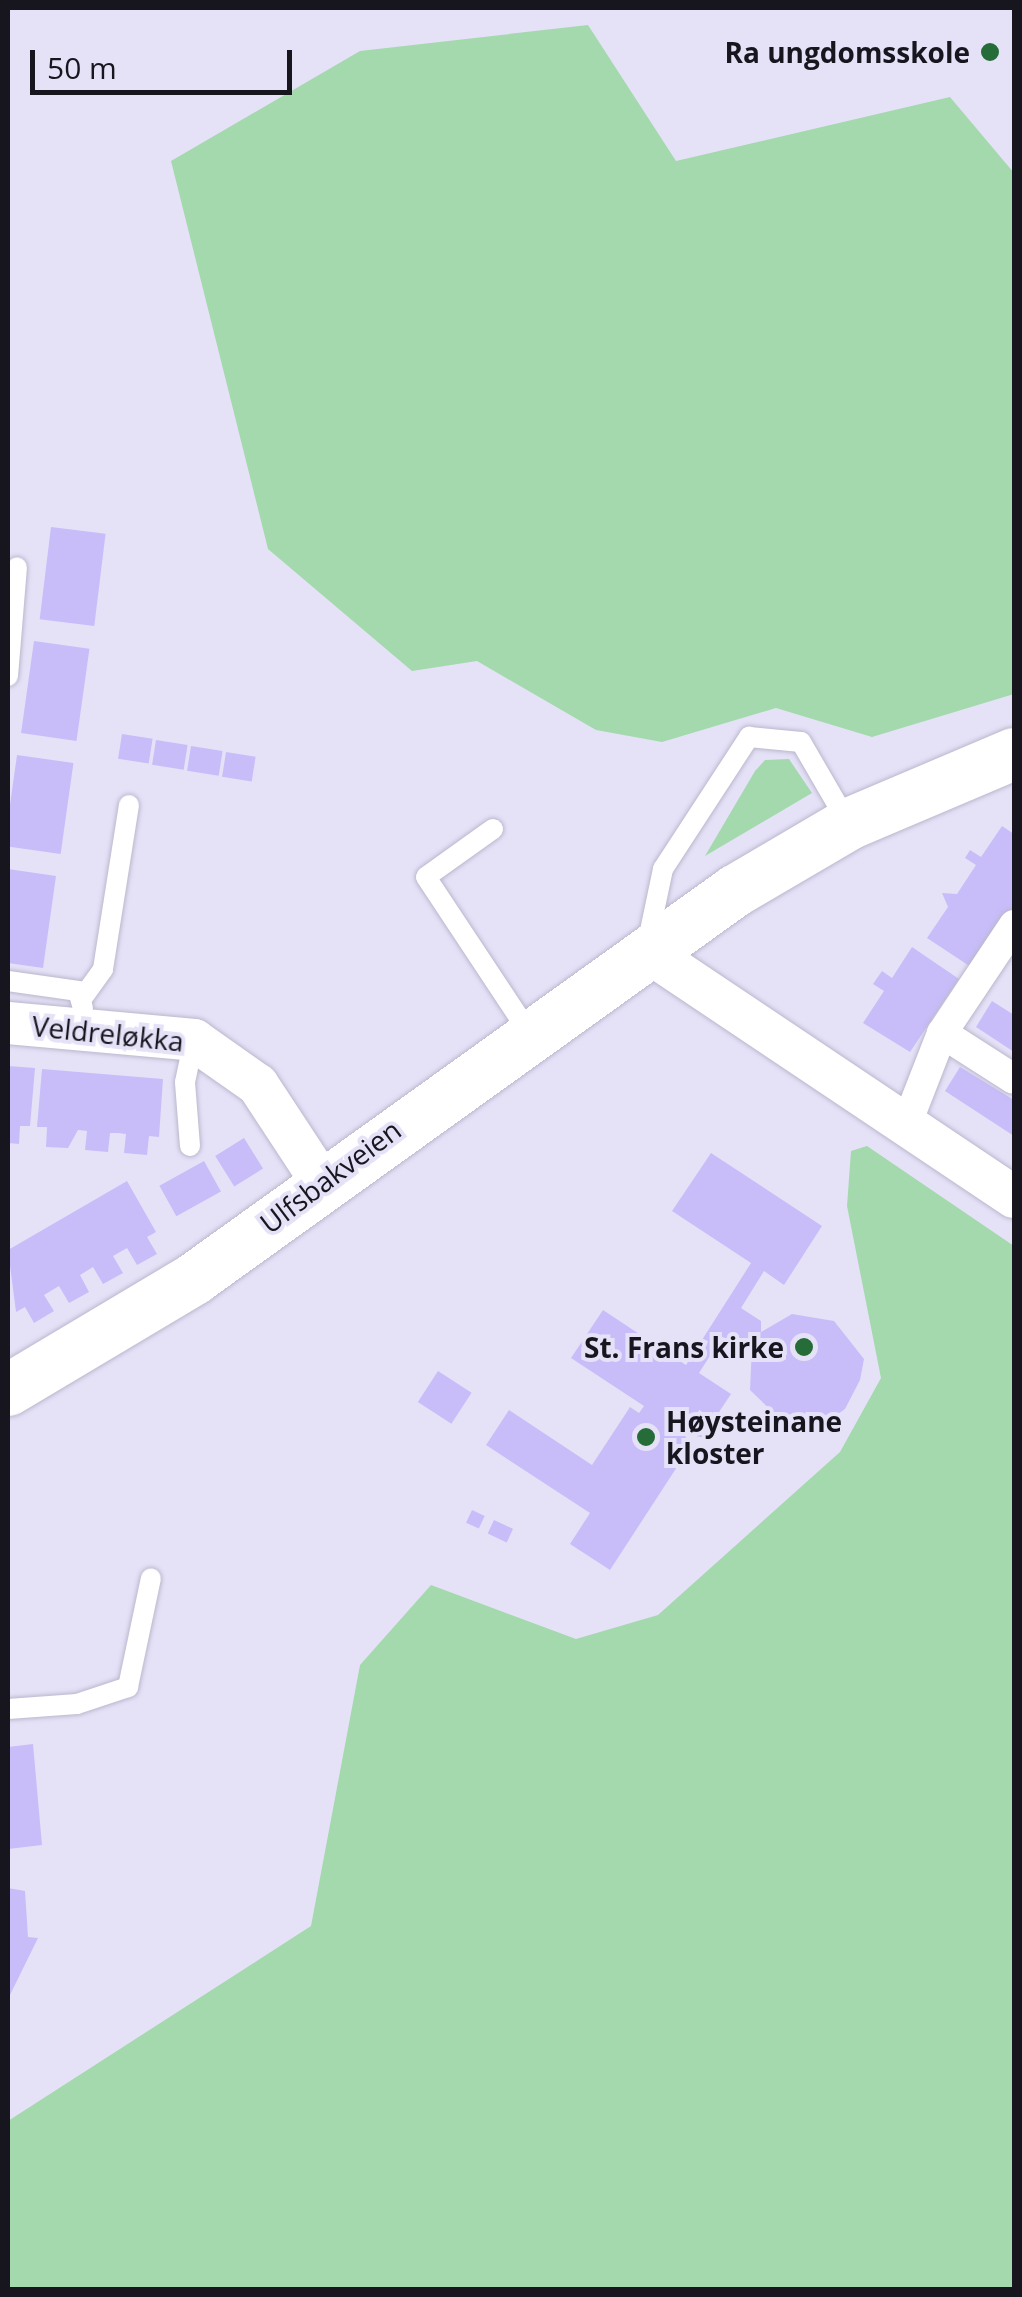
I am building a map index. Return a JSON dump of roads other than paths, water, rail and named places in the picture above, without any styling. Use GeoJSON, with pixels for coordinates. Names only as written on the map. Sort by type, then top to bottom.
{"type":"FeatureCollection","features":[{"type":"Feature","properties":{"kind":"street","name":"Ulfsbakveien"},"geometry":{"type":"LineString","coordinates":[[8,1390],[194,1279],[321,1181],[646,950],[849,824],[1014,754]]}},
{"type":"Feature","properties":{"kind":"street"},"geometry":{"type":"LineString","coordinates":[[907,1124],[942,1033],[1014,925]]}},
{"type":"Feature","properties":{"kind":"street"},"geometry":{"type":"LineString","coordinates":[[646,950],[1014,1198]]}},
{"type":"Feature","properties":{"kind":"street","name":"Veldreløkka"},"geometry":{"type":"LineString","coordinates":[[8,1023],[83,1014],[194,1040],[258,1084],[321,1181]]}},
{"type":"Feature","properties":{"kind":"street"},"geometry":{"type":"LineString","coordinates":[[942,1033],[1014,1079]]}},
{"type":"Feature","properties":{"kind":"lane"},"geometry":{"type":"LineString","coordinates":[[8,676],[17,567]]}},
{"type":"Feature","properties":{"kind":"lane"},"geometry":{"type":"LineString","coordinates":[[646,950],[662,869],[750,737],[801,742],[826,771],[849,824]]}},
{"type":"Feature","properties":{"kind":"lane"},"geometry":{"type":"LineString","coordinates":[[8,980],[83,1014],[103,969],[129,805]]}},
{"type":"Feature","properties":{"kind":"lane"},"geometry":{"type":"LineString","coordinates":[[493,828],[426,877],[528,1031]]}},
{"type":"Feature","properties":{"kind":"lane"},"geometry":{"type":"LineString","coordinates":[[190,1146],[185,1082],[194,1040]]}},
{"type":"Feature","properties":{"kind":"lane"},"geometry":{"type":"LineString","coordinates":[[8,1709],[96,1700],[128,1687],[151,1578]]}},
{"type":"Feature","properties":{"kind":"place","name":"Ra ungdomsskole"},"geometry":{"type":"Point","coordinates":[990,52]}},
{"type":"Feature","properties":{"kind":"place","name":"St. Frans kirke"},"geometry":{"type":"Point","coordinates":[804,1347]}},
{"type":"Feature","properties":{"kind":"place","name":"Høysteinane kloster"},"geometry":{"type":"Point","coordinates":[646,1437]}}]}
